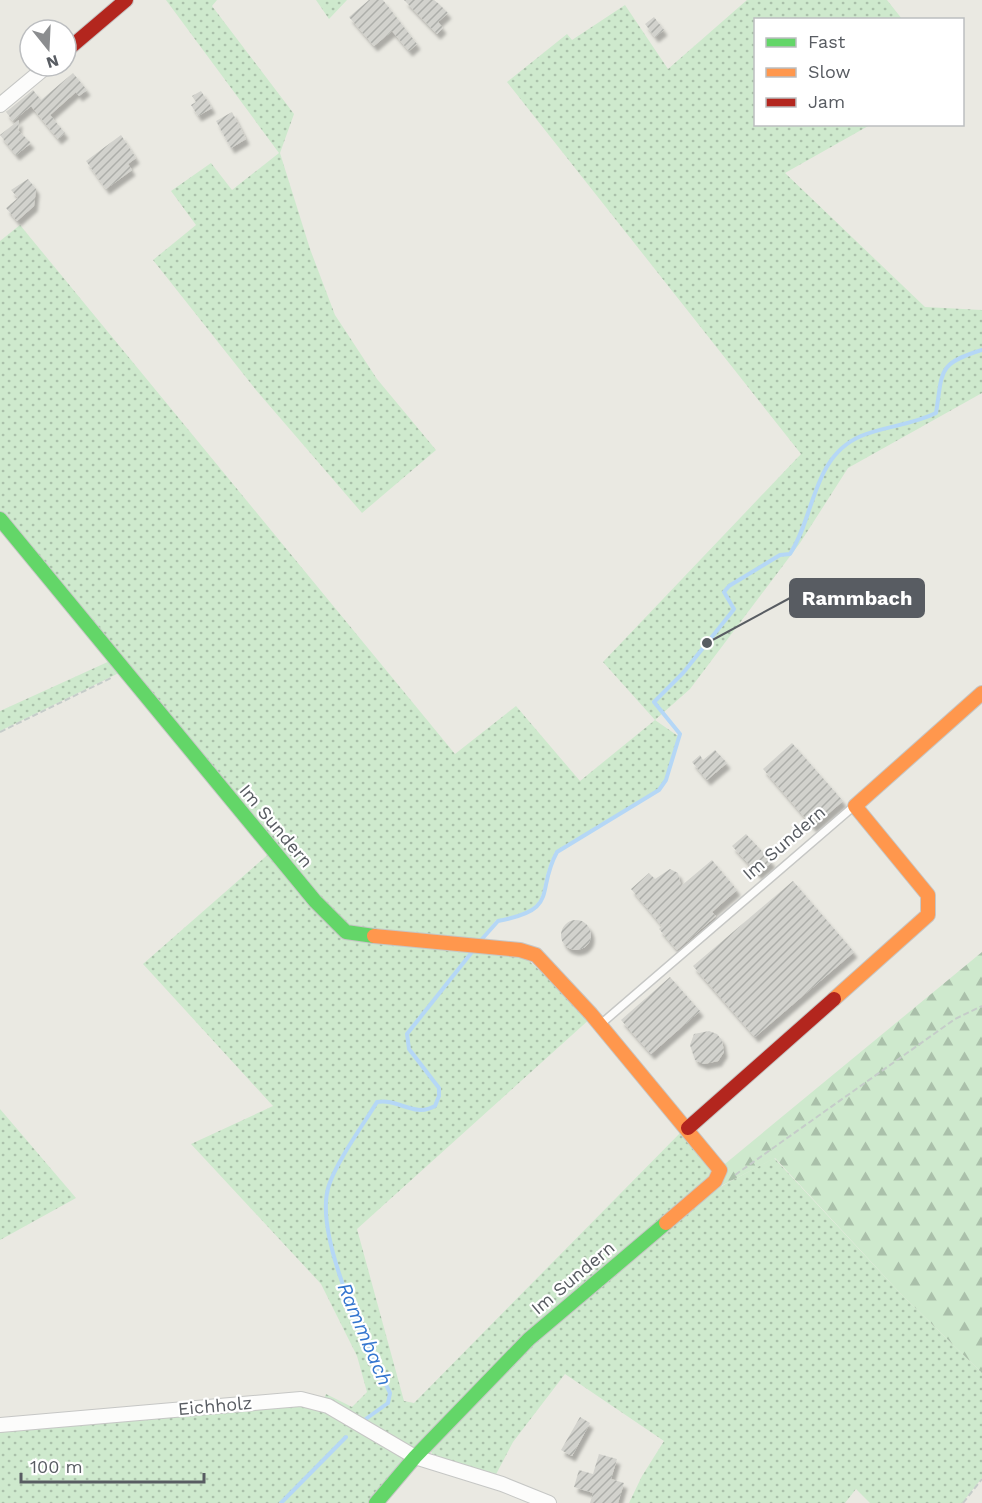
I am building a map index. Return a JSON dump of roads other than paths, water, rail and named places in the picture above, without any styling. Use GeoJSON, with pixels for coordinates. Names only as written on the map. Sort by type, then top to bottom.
{"type":"FeatureCollection","features":[{"type":"Feature","properties":{"kind":"street"},"geometry":{"type":"LineString","coordinates":[[78,41],[126,0]]}},
{"type":"Feature","properties":{"kind":"street"},"geometry":{"type":"LineString","coordinates":[[0,105],[33,78]]}},
{"type":"Feature","properties":{"kind":"street","name":"Im Sundern"},"geometry":{"type":"LineString","coordinates":[[0,519],[315,901],[346,932],[520,950],[536,954],[688,1128],[720,1170],[716,1178],[529,1339],[415,1457],[376,1503]]}},
{"type":"Feature","properties":{"kind":"street","name":"Im Sundern"},"geometry":{"type":"LineString","coordinates":[[855,806],[982,693]]}},
{"type":"Feature","properties":{"kind":"street"},"geometry":{"type":"LineString","coordinates":[[688,1128],[928,915],[928,895],[855,806]]}},
{"type":"Feature","properties":{"kind":"street","name":"Eichholz"},"geometry":{"type":"LineString","coordinates":[[0,1425],[301,1399],[328,1406],[415,1457]]}},
{"type":"Feature","properties":{"kind":"street"},"geometry":{"type":"LineString","coordinates":[[415,1457],[502,1484],[549,1503]]}},
{"type":"Feature","properties":{"kind":"lane","name":"Im Sundern"},"geometry":{"type":"LineString","coordinates":[[600,1025],[855,806]]}},
{"type":"Feature","properties":{"kind":"waterway","name":"Rammbach"},"geometry":{"type":"LineString","coordinates":[[482,939],[498,921],[531,911],[539,904],[557,852],[659,790],[666,780],[680,734],[654,702],[683,673],[734,609],[724,592],[729,586],[780,555],[790,554],[805,522],[816,489],[833,458],[845,446],[861,436],[936,413],[945,371],[957,360],[982,350]]}},
{"type":"Feature","properties":{"kind":"waterway","name":"Rammbach"},"geometry":{"type":"LineString","coordinates":[[363,1421],[388,1403],[390,1393],[357,1320],[335,1260],[328,1232],[326,1206],[329,1185],[344,1154],[377,1102],[420,1110],[435,1106],[439,1088],[409,1049],[407,1034],[472,952]]}},
{"type":"Feature","properties":{"kind":"waterway","name":"Rammbach"},"geometry":{"type":"LineString","coordinates":[[281,1503],[346,1437]]}},
{"type":"Feature","properties":{"kind":"place","name":"Rammbach"},"geometry":{"type":"Point","coordinates":[707,643]}}]}
